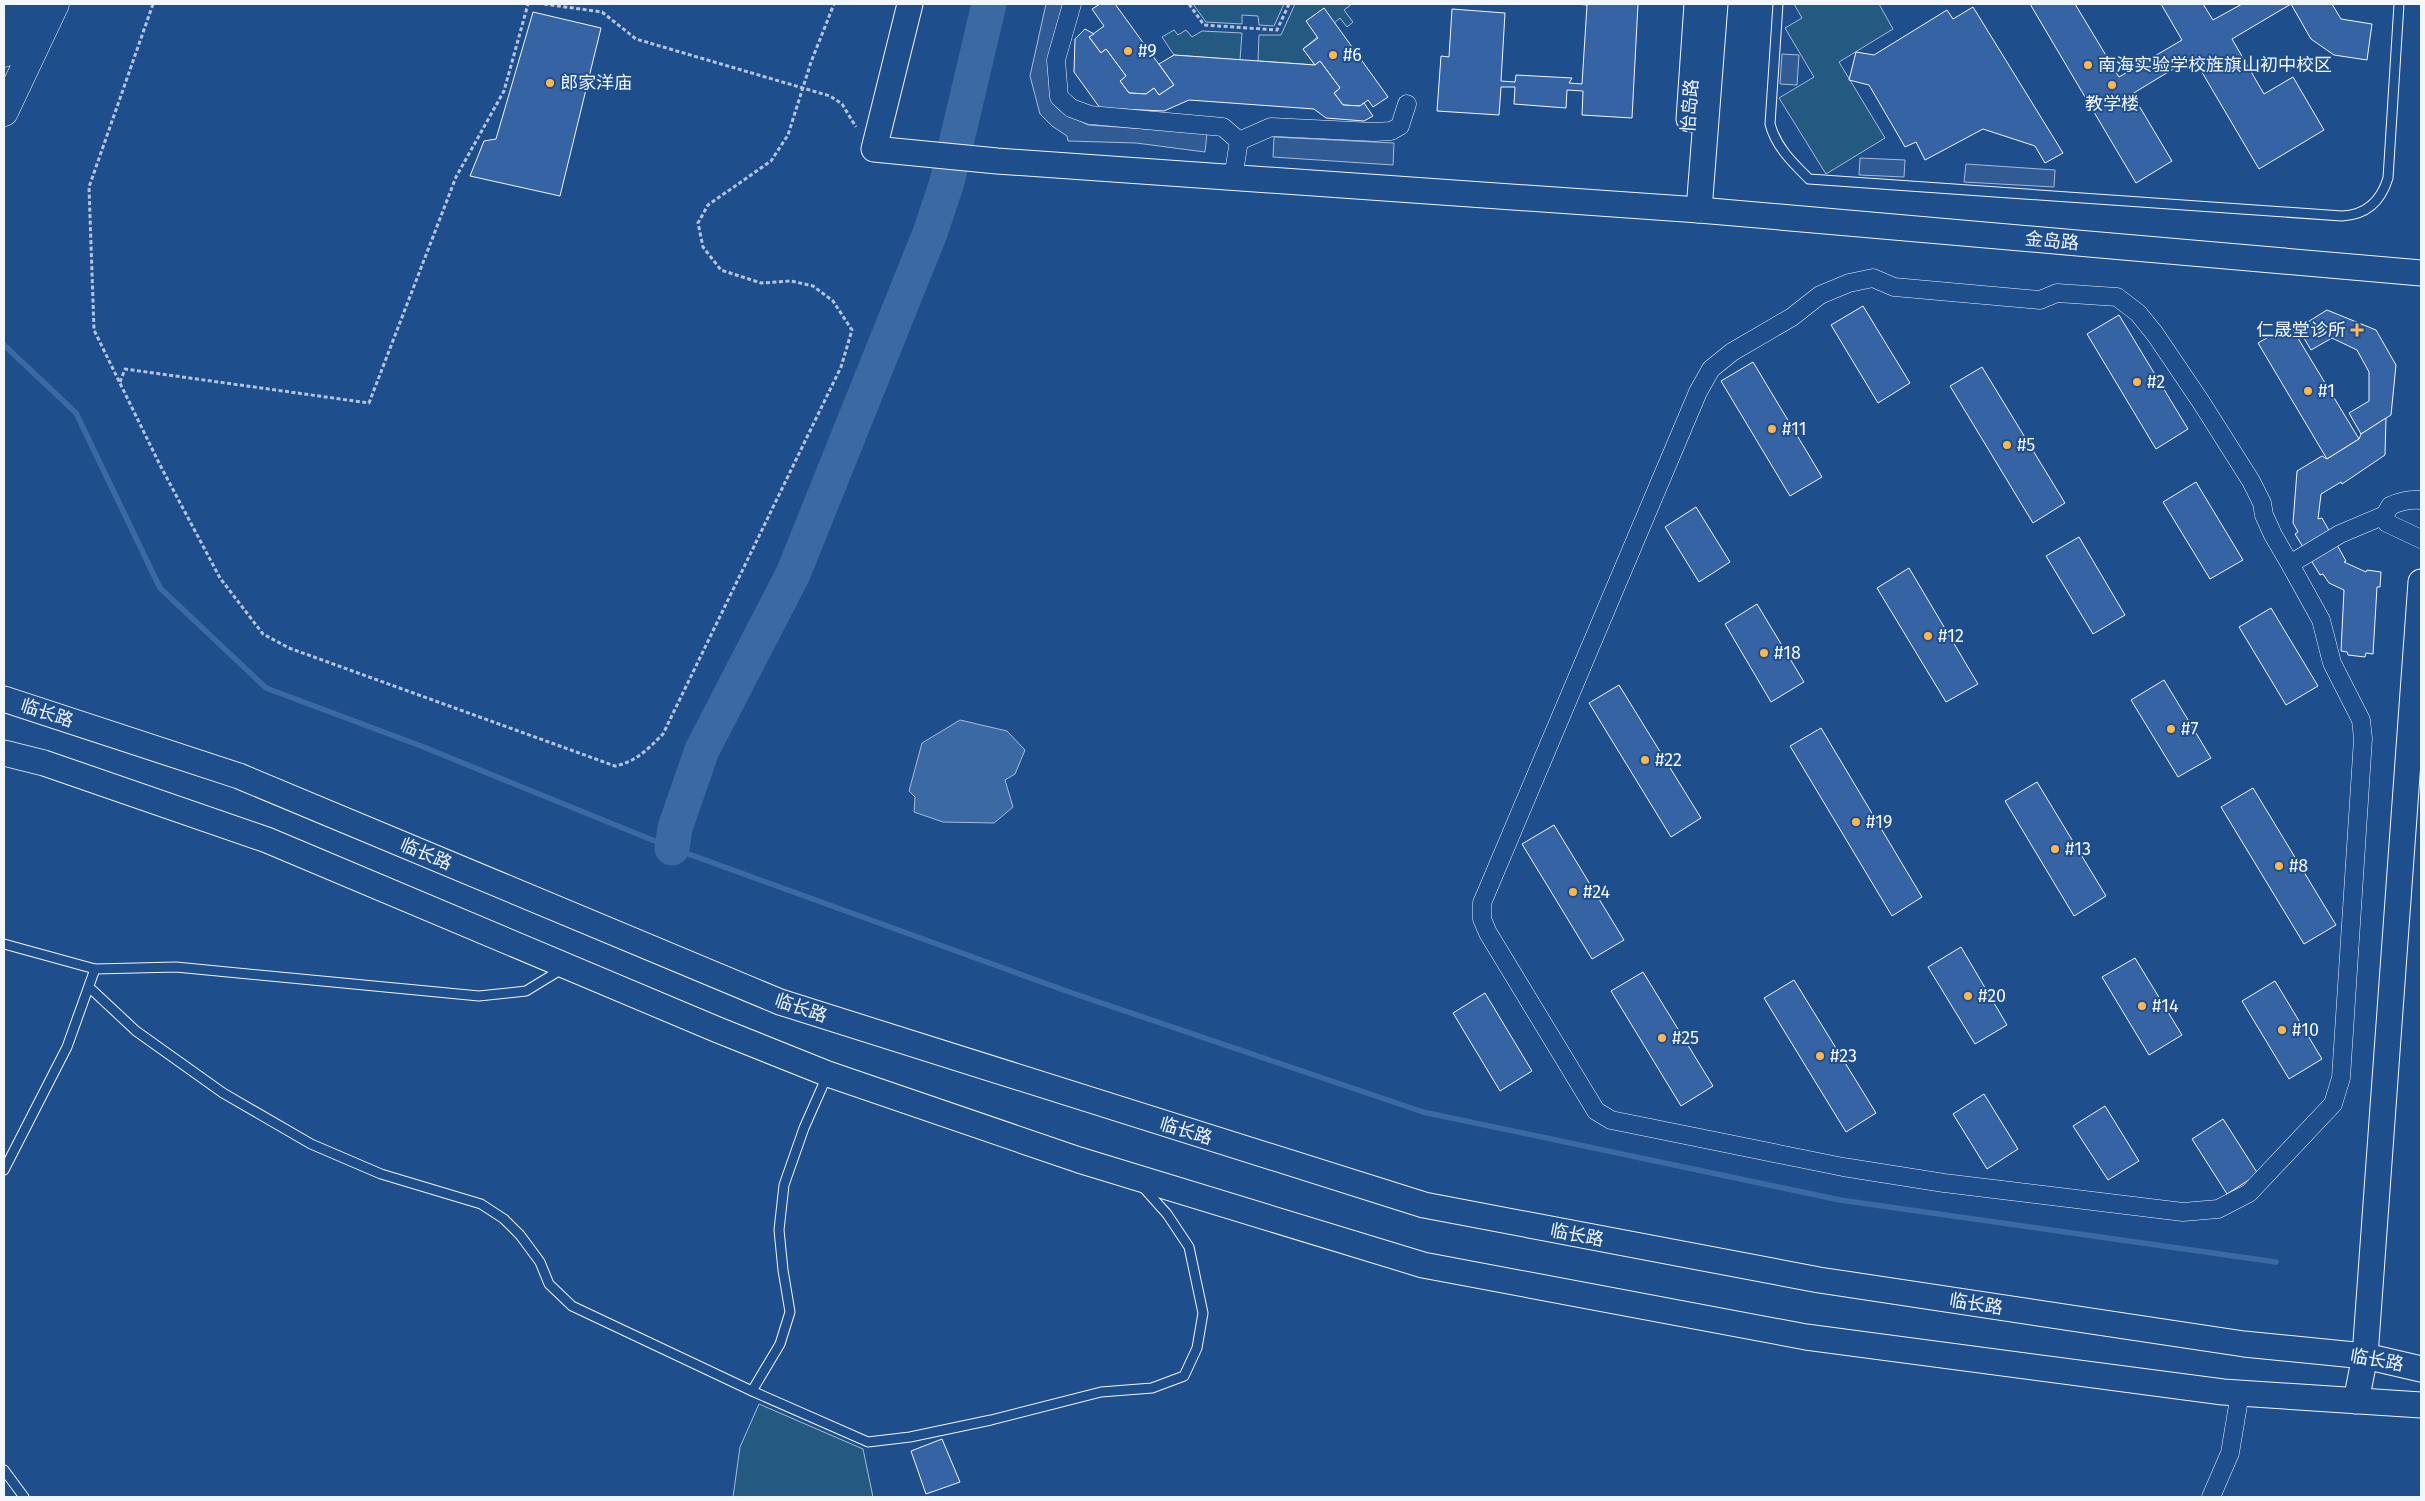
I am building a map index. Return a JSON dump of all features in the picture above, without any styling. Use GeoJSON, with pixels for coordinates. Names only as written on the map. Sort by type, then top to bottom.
{"type":"FeatureCollection","features":[{"type":"Feature","properties":{"kind":"main road"},"geometry":{"type":"LineString","coordinates":[[4,53],[26,4]]}},
{"type":"Feature","properties":{"kind":"main road"},"geometry":{"type":"LineString","coordinates":[[4,112],[55,4]]}},
{"type":"Feature","properties":{"kind":"main road"},"geometry":{"type":"LineString","coordinates":[[874,149],[910,4]]}},
{"type":"Feature","properties":{"kind":"main road","name":"怡岛路"},"geometry":{"type":"LineString","coordinates":[[1691,210],[1697,4]]}},
{"type":"Feature","properties":{"kind":"main road"},"geometry":{"type":"LineString","coordinates":[[1691,210],[1715,4]]}},
{"type":"Feature","properties":{"kind":"main road","name":"金岛路"},"geometry":{"type":"LineString","coordinates":[[874,149],[997,161],[1691,210],[2421,273]]}},
{"type":"Feature","properties":{"kind":"main road"},"geometry":{"type":"LineString","coordinates":[[2356,1401],[2365,1356],[2421,582]]}},
{"type":"Feature","properties":{"kind":"main road","name":"临长路"},"geometry":{"type":"LineString","coordinates":[[4,699],[239,776],[780,1002],[1424,1206],[1819,1280],[2244,1344],[2365,1356],[2421,1369]]}},
{"type":"Feature","properties":{"kind":"main road"},"geometry":{"type":"LineString","coordinates":[[4,753],[44,763],[267,840],[828,1074],[1133,1177],[1423,1265],[1806,1337],[2240,1393],[2421,1405]]}},
{"type":"Feature","properties":{"kind":"street"},"geometry":{"type":"LineString","coordinates":[[1072,4],[1056,60],[1059,97],[1071,108],[1090,115],[1223,127],[1239,141]]}},
{"type":"Feature","properties":{"kind":"street"},"geometry":{"type":"LineString","coordinates":[[1239,141],[1271,127],[1354,132],[1391,131],[1400,126],[1406,104]]}},
{"type":"Feature","properties":{"kind":"street"},"geometry":{"type":"LineString","coordinates":[[1233,178],[1239,141]]}},
{"type":"Feature","properties":{"kind":"street"},"geometry":{"type":"LineString","coordinates":[[1873,278],[1894,287],[1998,297],[2040,300],[2057,293],[2117,297],[2138,313],[2155,334],[2201,402],[2251,481],[2262,503],[2264,515],[2273,535],[2290,564],[2321,620],[2332,663],[2361,720],[2363,739],[2362,759],[2341,1078],[2333,1104],[2249,1193],[2218,1209],[2182,1212],[2124,1206],[1944,1183],[1843,1167],[1611,1120],[1596,1111],[1488,933],[1482,919],[1482,903],[1698,392],[1710,370],[1732,352],[1792,317],[1820,295],[1849,282],[1873,278]]}},
{"type":"Feature","properties":{"kind":"street"},"geometry":{"type":"LineString","coordinates":[[2290,564],[2340,534],[2385,515],[2390,506],[2410,499],[2421,500]]}},
{"type":"Feature","properties":{"kind":"street"},"geometry":{"type":"LineString","coordinates":[[2385,515],[2387,523],[2421,540]]}},
{"type":"Feature","properties":{"kind":"street"},"geometry":{"type":"LineString","coordinates":[[2210,1497],[2230,1453],[2240,1393]]}},
{"type":"Feature","properties":{"kind":"lane"},"geometry":{"type":"LineString","coordinates":[[1778,4],[1770,124],[1773,137],[1782,150],[1809,179],[2342,216],[2352,216],[2368,209],[2379,198],[2388,178],[2399,4]]}},
{"type":"Feature","properties":{"kind":"lane"},"geometry":{"type":"LineString","coordinates":[[4,944],[95,969],[176,968],[479,996],[526,991],[567,966]]}},
{"type":"Feature","properties":{"kind":"lane"},"geometry":{"type":"LineString","coordinates":[[4,1170],[67,1047],[90,988],[95,969]]}},
{"type":"Feature","properties":{"kind":"lane"},"geometry":{"type":"LineString","coordinates":[[90,988],[136,1031],[215,1087],[311,1144],[381,1174],[481,1204],[504,1219],[520,1234],[540,1262],[549,1284],[572,1306],[752,1391],[868,1442],[910,1437],[991,1420],[1101,1392],[1152,1388],[1184,1376],[1197,1348],[1204,1314],[1189,1247],[1167,1214],[1133,1177]]}},
{"type":"Feature","properties":{"kind":"lane"},"geometry":{"type":"LineString","coordinates":[[752,1391],[780,1344],[790,1312],[782,1270],[780,1230],[784,1185],[804,1128],[828,1074]]}},
{"type":"Feature","properties":{"kind":"lane"},"geometry":{"type":"LineString","coordinates":[[4,1470],[24,1497]]}},
{"type":"Feature","properties":{"kind":"path"},"geometry":{"type":"LineString","coordinates":[[153,4],[89,187],[94,330],[220,578],[263,634],[289,648],[615,766],[626,764],[643,754],[663,734],[841,367],[852,330],[833,301],[813,286],[791,281],[762,282],[721,270],[703,247],[698,223],[708,205],[771,161],[788,135],[803,87],[834,4]]}},
{"type":"Feature","properties":{"kind":"path"},"geometry":{"type":"LineString","coordinates":[[120,383],[125,369],[369,403],[456,177],[504,91],[528,4]]}},
{"type":"Feature","properties":{"kind":"path"},"geometry":{"type":"LineString","coordinates":[[544,4],[602,12],[636,39],[830,96],[842,104],[861,134],[874,149]]}},
{"type":"Feature","properties":{"kind":"path"},"geometry":{"type":"LineString","coordinates":[[1189,4],[1204,25],[1276,30],[1289,4]]}},
{"type":"Feature","properties":{"kind":"shaded area"},"geometry":{"type":"Polygon","coordinates":[[[1046,4],[1064,4],[1053,102],[1059,110],[1088,125],[1207,133],[1205,152],[1136,143],[1068,141],[1067,136],[1052,126],[1040,114],[1030,76],[1046,4]]]}},
{"type":"Feature","properties":{"kind":"shaded area"},"geometry":{"type":"Polygon","coordinates":[[[1193,4],[1284,4],[1274,26],[1259,25],[1258,16],[1242,15],[1242,24],[1206,22],[1193,4]]]}},
{"type":"Feature","properties":{"kind":"shaded area"},"geometry":{"type":"Polygon","coordinates":[[[1295,4],[1352,4],[1344,10],[1353,22],[1347,27],[1340,18],[1303,49],[1315,65],[1258,61],[1259,35],[1281,35],[1295,4]]]}},
{"type":"Feature","properties":{"kind":"shaded area"},"geometry":{"type":"Polygon","coordinates":[[[1794,4],[1879,4],[1893,29],[1839,62],[1885,138],[1826,174],[1779,98],[1814,77],[1785,28],[1802,18],[1794,4]]]}},
{"type":"Feature","properties":{"kind":"shaded area"},"geometry":{"type":"Polygon","coordinates":[[[1174,30],[1178,35],[1186,30],[1192,37],[1202,31],[1242,33],[1240,60],[1174,55],[1162,37],[1174,30]]]}},
{"type":"Feature","properties":{"kind":"shaded area"},"geometry":{"type":"Polygon","coordinates":[[[1782,54],[1799,55],[1797,85],[1780,84],[1782,54]]]}},
{"type":"Feature","properties":{"kind":"shaded area"},"geometry":{"type":"Polygon","coordinates":[[[1274,137],[1394,143],[1393,165],[1273,157],[1274,137]]]}},
{"type":"Feature","properties":{"kind":"shaded area"},"geometry":{"type":"Polygon","coordinates":[[[1860,158],[1905,160],[1904,177],[1859,175],[1860,158]]]}},
{"type":"Feature","properties":{"kind":"shaded area"},"geometry":{"type":"Polygon","coordinates":[[[1966,164],[2055,170],[2054,187],[1964,182],[1966,164]]]}},
{"type":"Feature","properties":{"kind":"shaded area"},"geometry":{"type":"Polygon","coordinates":[[[960,720],[1007,731],[1025,750],[1015,774],[1005,780],[1013,807],[994,823],[943,822],[914,812],[915,797],[909,791],[922,743],[960,720]]]}},
{"type":"Feature","properties":{"kind":"shaded area"},"geometry":{"type":"Polygon","coordinates":[[[759,1404],[863,1449],[873,1497],[733,1497],[740,1447],[759,1404]]]}},
{"type":"Feature","properties":{"kind":"building","name":"#9"},"geometry":{"type":"Polygon","coordinates":[[[1100,4],[1115,4],[1174,85],[1159,95],[1154,88],[1146,94],[1129,93],[1120,81],[1126,76],[1106,49],[1101,53],[1089,37],[1104,26],[1092,9],[1100,4]]]}},
{"type":"Feature","properties":{"kind":"building"},"geometry":{"type":"Polygon","coordinates":[[[1576,4],[1638,4],[1632,118],[1582,115],[1583,91],[1567,90],[1566,108],[1514,104],[1515,87],[1501,87],[1499,115],[1437,111],[1441,56],[1449,57],[1452,9],[1505,13],[1501,81],[1515,82],[1516,75],[1572,78],[1569,83],[1582,84],[1587,5],[1576,4]]]}},
{"type":"Feature","properties":{"kind":"building","name":"教学楼"},"geometry":{"type":"Polygon","coordinates":[[[2030,4],[2075,4],[2119,77],[2182,40],[2161,4],[2203,4],[2213,20],[2242,4],[2291,4],[2232,39],[2264,94],[2293,77],[2324,130],[2259,169],[2193,57],[2132,94],[2172,161],[2136,183],[2030,4]]]}},
{"type":"Feature","properties":{"kind":"building"},"geometry":{"type":"Polygon","coordinates":[[[2291,4],[2332,4],[2341,19],[2372,24],[2367,60],[2334,55],[2311,39],[2291,4]]]}},
{"type":"Feature","properties":{"kind":"building"},"geometry":{"type":"Polygon","coordinates":[[[1973,7],[2063,153],[2045,163],[2035,146],[1983,129],[1925,160],[1916,142],[1905,147],[1869,85],[1849,80],[1856,52],[1874,55],[1947,10],[1953,19],[1973,7]]]}},
{"type":"Feature","properties":{"kind":"building","name":"#6"},"geometry":{"type":"Polygon","coordinates":[[[1324,8],[1388,97],[1373,107],[1368,100],[1360,106],[1343,105],[1334,93],[1340,88],[1320,61],[1315,65],[1303,49],[1318,38],[1306,21],[1324,8]]]}},
{"type":"Feature","properties":{"kind":"building","name":"郎家洋庙"},"geometry":{"type":"Polygon","coordinates":[[[533,12],[601,28],[560,196],[470,176],[484,141],[496,139],[533,12]]]}},
{"type":"Feature","properties":{"kind":"building"},"geometry":{"type":"Polygon","coordinates":[[[1085,29],[1094,34],[1089,37],[1101,53],[1106,49],[1126,76],[1120,81],[1129,93],[1146,94],[1154,88],[1159,95],[1174,85],[1159,64],[1174,55],[1315,65],[1320,61],[1340,88],[1334,93],[1343,105],[1360,106],[1364,103],[1373,116],[1364,121],[1326,118],[1314,109],[1189,100],[1164,111],[1100,108],[1074,72],[1075,39],[1085,29]]]}},
{"type":"Feature","properties":{"kind":"building"},"geometry":{"type":"Polygon","coordinates":[[[1863,306],[1910,383],[1878,403],[1831,325],[1863,306]]]}},
{"type":"Feature","properties":{"kind":"building"},"geometry":{"type":"Polygon","coordinates":[[[2327,310],[2376,330],[2396,365],[2391,415],[2361,434],[2349,413],[2369,401],[2369,372],[2357,350],[2332,338],[2311,350],[2298,328],[2327,310]]]}},
{"type":"Feature","properties":{"kind":"building","name":"#2"},"geometry":{"type":"Polygon","coordinates":[[[2119,315],[2188,429],[2156,449],[2087,334],[2119,315]]]}},
{"type":"Feature","properties":{"kind":"building","name":"#1"},"geometry":{"type":"Polygon","coordinates":[[[2290,325],[2359,439],[2327,459],[2258,343],[2290,325]]]}},
{"type":"Feature","properties":{"kind":"building","name":"#11"},"geometry":{"type":"Polygon","coordinates":[[[1753,362],[1822,477],[1790,496],[1721,381],[1753,362]]]}},
{"type":"Feature","properties":{"kind":"building","name":"#5"},"geometry":{"type":"Polygon","coordinates":[[[1982,367],[2065,503],[2033,523],[1950,386],[1982,367]]]}},
{"type":"Feature","properties":{"kind":"building"},"geometry":{"type":"Polygon","coordinates":[[[2386,418],[2385,455],[2342,484],[2341,482],[2321,494],[2318,519],[2322,518],[2346,561],[2344,562],[2366,572],[2367,570],[2381,572],[2380,587],[2377,587],[2373,654],[2366,653],[2365,657],[2348,655],[2347,652],[2341,651],[2344,590],[2329,583],[2323,574],[2320,575],[2295,534],[2298,532],[2293,523],[2297,471],[2322,456],[2327,459],[2359,439],[2361,434],[2386,418]]]}},
{"type":"Feature","properties":{"kind":"building"},"geometry":{"type":"Polygon","coordinates":[[[2196,482],[2243,560],[2210,579],[2163,502],[2196,482]]]}},
{"type":"Feature","properties":{"kind":"building"},"geometry":{"type":"Polygon","coordinates":[[[1696,507],[1730,562],[1699,582],[1665,527],[1696,507]]]}},
{"type":"Feature","properties":{"kind":"building"},"geometry":{"type":"Polygon","coordinates":[[[2079,537],[2125,615],[2093,634],[2046,556],[2079,537]]]}},
{"type":"Feature","properties":{"kind":"building","name":"#12"},"geometry":{"type":"Polygon","coordinates":[[[1909,568],[1978,684],[1946,702],[1877,588],[1909,568]]]}},
{"type":"Feature","properties":{"kind":"building","name":"#18"},"geometry":{"type":"Polygon","coordinates":[[[1757,604],[1804,682],[1771,702],[1725,624],[1757,604]]]}},
{"type":"Feature","properties":{"kind":"building"},"geometry":{"type":"Polygon","coordinates":[[[2271,608],[2318,686],[2286,705],[2239,627],[2271,608]]]}},
{"type":"Feature","properties":{"kind":"building","name":"#7"},"geometry":{"type":"Polygon","coordinates":[[[2164,680],[2211,758],[2178,777],[2131,700],[2164,680]]]}},
{"type":"Feature","properties":{"kind":"building","name":"#22"},"geometry":{"type":"Polygon","coordinates":[[[1619,685],[1701,818],[1671,837],[1589,703],[1619,685]]]}},
{"type":"Feature","properties":{"kind":"building","name":"#19"},"geometry":{"type":"Polygon","coordinates":[[[1821,728],[1922,897],[1892,916],[1790,746],[1821,728]]]}},
{"type":"Feature","properties":{"kind":"building","name":"#13"},"geometry":{"type":"Polygon","coordinates":[[[2037,782],[2106,896],[2074,916],[2005,801],[2037,782]]]}},
{"type":"Feature","properties":{"kind":"building","name":"#8"},"geometry":{"type":"Polygon","coordinates":[[[2253,788],[2336,925],[2304,944],[2221,807],[2253,788]]]}},
{"type":"Feature","properties":{"kind":"building","name":"#24"},"geometry":{"type":"Polygon","coordinates":[[[1554,825],[1624,940],[1592,959],[1522,844],[1554,825]]]}},
{"type":"Feature","properties":{"kind":"building","name":"#20"},"geometry":{"type":"Polygon","coordinates":[[[1961,947],[2007,1025],[1975,1044],[1928,967],[1961,947]]]}},
{"type":"Feature","properties":{"kind":"building","name":"#14"},"geometry":{"type":"Polygon","coordinates":[[[2135,958],[2182,1035],[2149,1055],[2102,977],[2135,958]]]}},
{"type":"Feature","properties":{"kind":"building","name":"#25"},"geometry":{"type":"Polygon","coordinates":[[[1643,972],[1713,1086],[1681,1106],[1611,991],[1643,972]]]}},
{"type":"Feature","properties":{"kind":"building","name":"#23"},"geometry":{"type":"Polygon","coordinates":[[[1794,980],[1876,1113],[1846,1132],[1764,998],[1794,980]]]}},
{"type":"Feature","properties":{"kind":"building","name":"#10"},"geometry":{"type":"Polygon","coordinates":[[[2275,981],[2322,1059],[2289,1079],[2242,1001],[2275,981]]]}},
{"type":"Feature","properties":{"kind":"building"},"geometry":{"type":"Polygon","coordinates":[[[1485,993],[1532,1071],[1500,1091],[1453,1013],[1485,993]]]}},
{"type":"Feature","properties":{"kind":"building"},"geometry":{"type":"Polygon","coordinates":[[[1984,1094],[2018,1149],[1987,1169],[1953,1114],[1984,1094]]]}},
{"type":"Feature","properties":{"kind":"building"},"geometry":{"type":"Polygon","coordinates":[[[2105,1106],[2139,1161],[2108,1180],[2073,1126],[2105,1106]]]}},
{"type":"Feature","properties":{"kind":"building"},"geometry":{"type":"Polygon","coordinates":[[[2223,1119],[2258,1174],[2227,1194],[2192,1139],[2223,1119]]]}},
{"type":"Feature","properties":{"kind":"building"},"geometry":{"type":"Polygon","coordinates":[[[942,1439],[960,1482],[926,1494],[911,1451],[942,1439]]]}},
{"type":"Feature","properties":{"kind":"waterway"},"geometry":{"type":"LineString","coordinates":[[672,848],[675,828],[702,750],[793,574],[930,233],[947,182],[989,4]]}},
{"type":"Feature","properties":{"kind":"waterway"},"geometry":{"type":"LineString","coordinates":[[4,345],[76,413],[160,588],[266,688],[421,746],[672,848],[1072,993],[1423,1112],[1840,1200],[2276,1262]]}},
{"type":"Feature","properties":{"kind":"place","name":"#9"},"geometry":{"type":"Point","coordinates":[1128,51]}},
{"type":"Feature","properties":{"kind":"place","name":"#6"},"geometry":{"type":"Point","coordinates":[1333,55]}},
{"type":"Feature","properties":{"kind":"place","name":"南海实验学校旌旗山初中校区"},"geometry":{"type":"Point","coordinates":[2088,65]}},
{"type":"Feature","properties":{"kind":"place","name":"郎家洋庙"},"geometry":{"type":"Point","coordinates":[550,83]}},
{"type":"Feature","properties":{"kind":"place","name":"教学楼"},"geometry":{"type":"Point","coordinates":[2112,85]}},
{"type":"Feature","properties":{"kind":"place","name":"仁晟堂诊所"},"geometry":{"type":"Point","coordinates":[2357,330]}},
{"type":"Feature","properties":{"kind":"place","name":"#2"},"geometry":{"type":"Point","coordinates":[2137,382]}},
{"type":"Feature","properties":{"kind":"place","name":"#1"},"geometry":{"type":"Point","coordinates":[2308,391]}},
{"type":"Feature","properties":{"kind":"place","name":"#11"},"geometry":{"type":"Point","coordinates":[1772,429]}},
{"type":"Feature","properties":{"kind":"place","name":"#5"},"geometry":{"type":"Point","coordinates":[2007,445]}},
{"type":"Feature","properties":{"kind":"place","name":"#12"},"geometry":{"type":"Point","coordinates":[1928,636]}},
{"type":"Feature","properties":{"kind":"place","name":"#18"},"geometry":{"type":"Point","coordinates":[1764,653]}},
{"type":"Feature","properties":{"kind":"place","name":"#7"},"geometry":{"type":"Point","coordinates":[2171,729]}},
{"type":"Feature","properties":{"kind":"place","name":"#22"},"geometry":{"type":"Point","coordinates":[1645,760]}},
{"type":"Feature","properties":{"kind":"place","name":"#19"},"geometry":{"type":"Point","coordinates":[1856,822]}},
{"type":"Feature","properties":{"kind":"place","name":"#13"},"geometry":{"type":"Point","coordinates":[2055,849]}},
{"type":"Feature","properties":{"kind":"place","name":"#8"},"geometry":{"type":"Point","coordinates":[2279,866]}},
{"type":"Feature","properties":{"kind":"place","name":"#24"},"geometry":{"type":"Point","coordinates":[1573,892]}},
{"type":"Feature","properties":{"kind":"place","name":"#20"},"geometry":{"type":"Point","coordinates":[1968,996]}},
{"type":"Feature","properties":{"kind":"place","name":"#14"},"geometry":{"type":"Point","coordinates":[2142,1006]}},
{"type":"Feature","properties":{"kind":"place","name":"#10"},"geometry":{"type":"Point","coordinates":[2282,1030]}},
{"type":"Feature","properties":{"kind":"place","name":"#25"},"geometry":{"type":"Point","coordinates":[1662,1038]}},
{"type":"Feature","properties":{"kind":"place","name":"#23"},"geometry":{"type":"Point","coordinates":[1820,1056]}}]}
